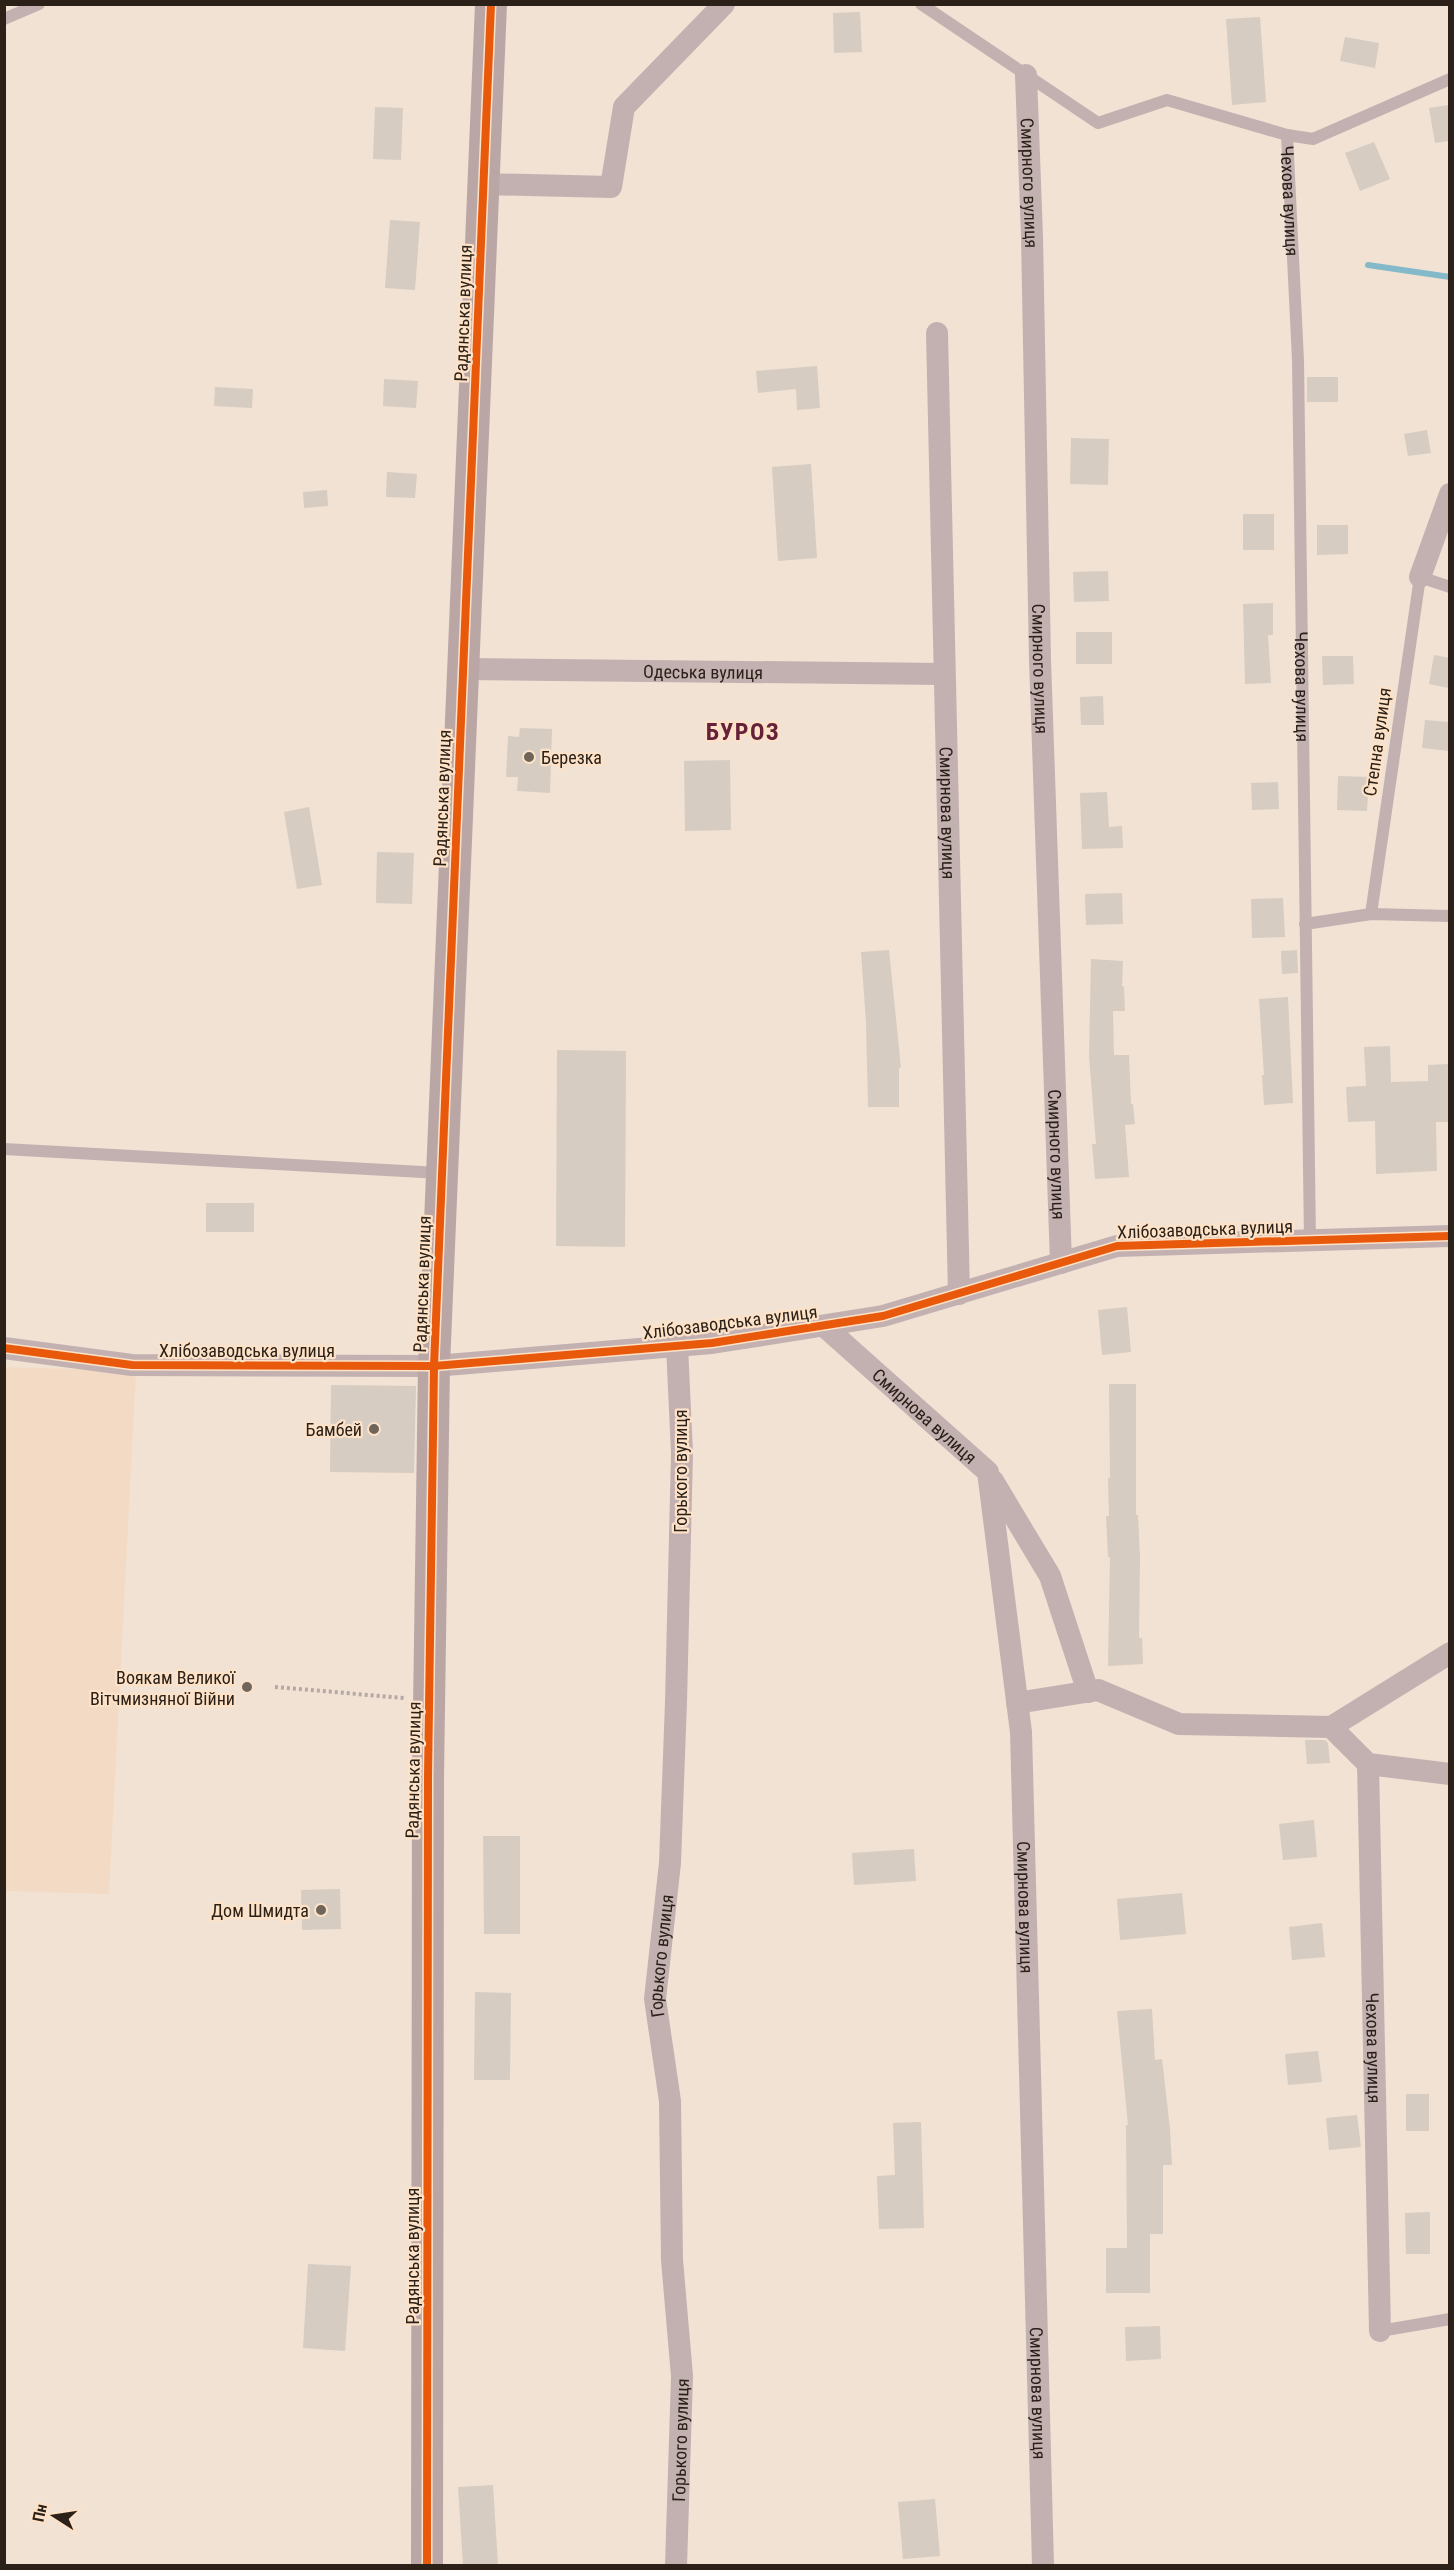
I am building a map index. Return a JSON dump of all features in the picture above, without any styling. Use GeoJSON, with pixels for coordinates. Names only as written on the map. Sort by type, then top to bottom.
{"type":"FeatureCollection","features":[{"type":"Feature","properties":{"kind":"street","name":"Радянська вулиця"},"geometry":{"type":"LineString","coordinates":[[426,2565],[429,1700],[434,1365],[491,4]]}},
{"type":"Feature","properties":{"kind":"street"},"geometry":{"type":"LineString","coordinates":[[483,184],[611,187],[624,107],[724,4]]}},
{"type":"Feature","properties":{"kind":"street","name":"Смирного вулиця"},"geometry":{"type":"LineString","coordinates":[[1026,75],[1032,249],[1040,660],[1061,1263]]}},
{"type":"Feature","properties":{"kind":"street","name":"Смирнова вулиця"},"geometry":{"type":"LineString","coordinates":[[937,333],[959,1294]]}},
{"type":"Feature","properties":{"kind":"street"},"geometry":{"type":"LineString","coordinates":[[1420,577],[1449,494]]}},
{"type":"Feature","properties":{"kind":"street","name":"Одеська вулиця"},"geometry":{"type":"LineString","coordinates":[[462,669],[944,674]]}},
{"type":"Feature","properties":{"kind":"street","name":"Хлібозаводська вулиця"},"geometry":{"type":"LineString","coordinates":[[4,1348],[132,1365],[434,1365],[712,1343],[883,1316],[1117,1246],[1449,1236]]}},
{"type":"Feature","properties":{"kind":"street","name":"Смирнова вулиця"},"geometry":{"type":"LineString","coordinates":[[824,1326],[988,1472],[1021,1732],[1043,2565]]}},
{"type":"Feature","properties":{"kind":"street","name":"Горького вулиця"},"geometry":{"type":"LineString","coordinates":[[676,2565],[682,2376],[672,2260],[670,2101],[655,1999],[670,1863],[676,1702],[682,1453],[677,1346]]}},
{"type":"Feature","properties":{"kind":"street"},"geometry":{"type":"LineString","coordinates":[[988,1472],[1050,1576],[1088,1692]]}},
{"type":"Feature","properties":{"kind":"street"},"geometry":{"type":"LineString","coordinates":[[1017,1703],[1098,1690],[1179,1724],[1331,1727],[1449,1653]]}},
{"type":"Feature","properties":{"kind":"street"},"geometry":{"type":"LineString","coordinates":[[1331,1727],[1368,1764],[1449,1774]]}},
{"type":"Feature","properties":{"kind":"street","name":"Чехова вулиця"},"geometry":{"type":"LineString","coordinates":[[1368,1764],[1380,2331]]}},
{"type":"Feature","properties":{"kind":"lane"},"geometry":{"type":"LineString","coordinates":[[4,19],[39,4]]}},
{"type":"Feature","properties":{"kind":"lane"},"geometry":{"type":"LineString","coordinates":[[921,4],[1098,123],[1167,100],[1287,135],[1313,139],[1449,79]]}},
{"type":"Feature","properties":{"kind":"lane","name":"Чехова вулиця"},"geometry":{"type":"LineString","coordinates":[[1287,135],[1298,360],[1310,1240]]}},
{"type":"Feature","properties":{"kind":"lane"},"geometry":{"type":"LineString","coordinates":[[1420,577],[1449,587]]}},
{"type":"Feature","properties":{"kind":"lane","name":"Степна вулиця"},"geometry":{"type":"LineString","coordinates":[[1371,914],[1420,577]]}},
{"type":"Feature","properties":{"kind":"lane"},"geometry":{"type":"LineString","coordinates":[[1305,924],[1371,914],[1449,916]]}},
{"type":"Feature","properties":{"kind":"lane"},"geometry":{"type":"LineString","coordinates":[[4,1149],[442,1173]]}},
{"type":"Feature","properties":{"kind":"lane"},"geometry":{"type":"LineString","coordinates":[[1380,2331],[1449,2319]]}},
{"type":"Feature","properties":{"kind":"path"},"geometry":{"type":"LineString","coordinates":[[275,1687],[429,1700]]}},
{"type":"Feature","properties":{"kind":"shaded area"},"geometry":{"type":"Polygon","coordinates":[[[5,1367],[136,1371],[109,1894],[5,1891],[5,1367]]]}},
{"type":"Feature","properties":{"kind":"building"},"geometry":{"type":"Polygon","coordinates":[[[860,12],[862,52],[834,53],[833,13],[860,12]]]}},
{"type":"Feature","properties":{"kind":"building"},"geometry":{"type":"Polygon","coordinates":[[[1260,17],[1266,102],[1232,105],[1226,19],[1260,17]]]}},
{"type":"Feature","properties":{"kind":"building"},"geometry":{"type":"Polygon","coordinates":[[[1345,37],[1379,43],[1375,68],[1340,61],[1345,37]]]}},
{"type":"Feature","properties":{"kind":"building"},"geometry":{"type":"Polygon","coordinates":[[[1449,105],[1449,141],[1435,143],[1429,108],[1449,105]]]}},
{"type":"Feature","properties":{"kind":"building"},"geometry":{"type":"Polygon","coordinates":[[[375,107],[403,108],[401,160],[373,159],[375,107]]]}},
{"type":"Feature","properties":{"kind":"building"},"geometry":{"type":"Polygon","coordinates":[[[1374,142],[1390,179],[1360,191],[1345,153],[1374,142]]]}},
{"type":"Feature","properties":{"kind":"building"},"geometry":{"type":"Polygon","coordinates":[[[390,220],[420,222],[415,290],[385,288],[390,220]]]}},
{"type":"Feature","properties":{"kind":"building"},"geometry":{"type":"Polygon","coordinates":[[[817,366],[820,408],[797,410],[796,389],[758,393],[756,371],[817,366]]]}},
{"type":"Feature","properties":{"kind":"building"},"geometry":{"type":"Polygon","coordinates":[[[1307,377],[1338,377],[1338,402],[1307,402],[1307,377]]]}},
{"type":"Feature","properties":{"kind":"building"},"geometry":{"type":"Polygon","coordinates":[[[384,379],[418,381],[416,408],[383,406],[384,379]]]}},
{"type":"Feature","properties":{"kind":"building"},"geometry":{"type":"Polygon","coordinates":[[[215,387],[253,389],[252,408],[214,406],[215,387]]]}},
{"type":"Feature","properties":{"kind":"building"},"geometry":{"type":"Polygon","coordinates":[[[1427,430],[1431,453],[1408,456],[1404,434],[1427,430]]]}},
{"type":"Feature","properties":{"kind":"building"},"geometry":{"type":"Polygon","coordinates":[[[1071,438],[1109,439],[1108,485],[1070,484],[1071,438]]]}},
{"type":"Feature","properties":{"kind":"building"},"geometry":{"type":"Polygon","coordinates":[[[811,464],[817,558],[778,561],[772,467],[811,464]]]}},
{"type":"Feature","properties":{"kind":"building"},"geometry":{"type":"Polygon","coordinates":[[[387,472],[417,474],[415,498],[386,497],[387,472]]]}},
{"type":"Feature","properties":{"kind":"building"},"geometry":{"type":"Polygon","coordinates":[[[327,490],[328,506],[304,508],[303,492],[327,490]]]}},
{"type":"Feature","properties":{"kind":"building"},"geometry":{"type":"Polygon","coordinates":[[[1243,514],[1274,514],[1274,550],[1243,550],[1243,514]]]}},
{"type":"Feature","properties":{"kind":"building"},"geometry":{"type":"Polygon","coordinates":[[[1317,525],[1348,525],[1348,554],[1317,555],[1317,525]]]}},
{"type":"Feature","properties":{"kind":"building"},"geometry":{"type":"Polygon","coordinates":[[[1108,571],[1109,601],[1074,602],[1073,572],[1108,571]]]}},
{"type":"Feature","properties":{"kind":"building"},"geometry":{"type":"Polygon","coordinates":[[[1273,603],[1273,635],[1268,635],[1271,683],[1245,684],[1243,604],[1273,603]]]}},
{"type":"Feature","properties":{"kind":"building"},"geometry":{"type":"Polygon","coordinates":[[[1076,632],[1112,632],[1112,664],[1076,664],[1076,632]]]}},
{"type":"Feature","properties":{"kind":"building"},"geometry":{"type":"Polygon","coordinates":[[[1434,655],[1449,658],[1449,688],[1429,684],[1434,655]]]}},
{"type":"Feature","properties":{"kind":"building"},"geometry":{"type":"Polygon","coordinates":[[[1322,656],[1353,656],[1354,684],[1323,685],[1322,656]]]}},
{"type":"Feature","properties":{"kind":"building"},"geometry":{"type":"Polygon","coordinates":[[[1103,696],[1104,725],[1081,725],[1080,697],[1103,696]]]}},
{"type":"Feature","properties":{"kind":"building"},"geometry":{"type":"Polygon","coordinates":[[[1425,720],[1449,722],[1449,751],[1422,748],[1425,720]]]}},
{"type":"Feature","properties":{"kind":"building","name":"Березка"},"geometry":{"type":"Polygon","coordinates":[[[520,728],[552,729],[550,793],[517,791],[518,777],[506,777],[508,736],[519,737],[520,728]]]}},
{"type":"Feature","properties":{"kind":"building"},"geometry":{"type":"Polygon","coordinates":[[[730,760],[731,830],[685,831],[684,761],[730,760]]]}},
{"type":"Feature","properties":{"kind":"building"},"geometry":{"type":"Polygon","coordinates":[[[1338,776],[1369,777],[1367,811],[1337,810],[1338,776]]]}},
{"type":"Feature","properties":{"kind":"building"},"geometry":{"type":"Polygon","coordinates":[[[1278,782],[1279,809],[1252,810],[1251,783],[1278,782]]]}},
{"type":"Feature","properties":{"kind":"building"},"geometry":{"type":"Polygon","coordinates":[[[1107,792],[1109,827],[1122,826],[1123,848],[1082,849],[1080,793],[1107,792]]]}},
{"type":"Feature","properties":{"kind":"building"},"geometry":{"type":"Polygon","coordinates":[[[309,807],[322,885],[297,889],[284,812],[309,807]]]}},
{"type":"Feature","properties":{"kind":"building"},"geometry":{"type":"Polygon","coordinates":[[[377,852],[414,853],[412,904],[376,903],[377,852]]]}},
{"type":"Feature","properties":{"kind":"building"},"geometry":{"type":"Polygon","coordinates":[[[1122,893],[1123,924],[1086,925],[1085,894],[1122,893]]]}},
{"type":"Feature","properties":{"kind":"building"},"geometry":{"type":"Polygon","coordinates":[[[1283,898],[1285,937],[1252,938],[1251,899],[1283,898]]]}},
{"type":"Feature","properties":{"kind":"building"},"geometry":{"type":"Polygon","coordinates":[[[889,950],[901,1068],[899,1068],[899,1107],[868,1107],[866,1022],[861,952],[889,950]]]}},
{"type":"Feature","properties":{"kind":"building"},"geometry":{"type":"Polygon","coordinates":[[[1297,950],[1298,973],[1282,974],[1281,951],[1297,950]]]}},
{"type":"Feature","properties":{"kind":"building"},"geometry":{"type":"Polygon","coordinates":[[[1091,959],[1123,961],[1122,986],[1124,986],[1125,1011],[1113,1011],[1114,1055],[1129,1055],[1131,1104],[1133,1104],[1135,1124],[1125,1125],[1129,1177],[1095,1179],[1092,1144],[1096,1144],[1089,1056],[1091,959]]]}},
{"type":"Feature","properties":{"kind":"building"},"geometry":{"type":"Polygon","coordinates":[[[1288,997],[1293,1103],[1264,1105],[1259,999],[1288,997]]]}},
{"type":"Feature","properties":{"kind":"building"},"geometry":{"type":"Polygon","coordinates":[[[1390,1046],[1391,1082],[1428,1081],[1428,1065],[1449,1064],[1449,1122],[1436,1122],[1437,1171],[1376,1174],[1375,1121],[1348,1122],[1346,1087],[1366,1086],[1364,1047],[1390,1046]]]}},
{"type":"Feature","properties":{"kind":"building"},"geometry":{"type":"Polygon","coordinates":[[[557,1050],[626,1051],[625,1247],[556,1246],[557,1050]]]}},
{"type":"Feature","properties":{"kind":"building"},"geometry":{"type":"Polygon","coordinates":[[[206,1203],[254,1203],[254,1232],[206,1232],[206,1203]]]}},
{"type":"Feature","properties":{"kind":"building"},"geometry":{"type":"Polygon","coordinates":[[[1127,1307],[1131,1352],[1102,1355],[1098,1310],[1127,1307]]]}},
{"type":"Feature","properties":{"kind":"building"},"geometry":{"type":"Polygon","coordinates":[[[1109,1384],[1136,1384],[1136,1515],[1138,1515],[1140,1557],[1139,1638],[1142,1638],[1143,1664],[1108,1666],[1110,1557],[1108,1557],[1106,1516],[1109,1516],[1108,1478],[1110,1478],[1109,1384]]]}},
{"type":"Feature","properties":{"kind":"building","name":"Бамбей"},"geometry":{"type":"Polygon","coordinates":[[[331,1385],[416,1386],[414,1473],[330,1472],[331,1385]]]}},
{"type":"Feature","properties":{"kind":"building"},"geometry":{"type":"Polygon","coordinates":[[[1305,1740],[1325,1740],[1328,1743],[1330,1763],[1307,1764],[1305,1740]]]}},
{"type":"Feature","properties":{"kind":"building"},"geometry":{"type":"Polygon","coordinates":[[[1314,1820],[1317,1857],[1283,1860],[1279,1824],[1314,1820]]]}},
{"type":"Feature","properties":{"kind":"building"},"geometry":{"type":"Polygon","coordinates":[[[483,1836],[520,1836],[520,1934],[484,1934],[483,1836]]]}},
{"type":"Feature","properties":{"kind":"building"},"geometry":{"type":"Polygon","coordinates":[[[914,1849],[916,1881],[854,1885],[852,1853],[914,1849]]]}},
{"type":"Feature","properties":{"kind":"building","name":"Дом Шмидта"},"geometry":{"type":"Polygon","coordinates":[[[340,1889],[341,1929],[302,1930],[301,1890],[340,1889]]]}},
{"type":"Feature","properties":{"kind":"building"},"geometry":{"type":"Polygon","coordinates":[[[1182,1893],[1186,1934],[1120,1940],[1117,1899],[1182,1893]]]}},
{"type":"Feature","properties":{"kind":"building"},"geometry":{"type":"Polygon","coordinates":[[[1322,1923],[1325,1957],[1292,1960],[1289,1927],[1322,1923]]]}},
{"type":"Feature","properties":{"kind":"building"},"geometry":{"type":"Polygon","coordinates":[[[475,1992],[511,1993],[510,2080],[474,2080],[475,1992]]]}},
{"type":"Feature","properties":{"kind":"building"},"geometry":{"type":"Polygon","coordinates":[[[1152,2009],[1155,2060],[1162,2059],[1172,2165],[1163,2165],[1163,2234],[1150,2234],[1150,2293],[1106,2293],[1106,2248],[1127,2248],[1126,2125],[1128,2125],[1117,2011],[1152,2009]]]}},
{"type":"Feature","properties":{"kind":"building"},"geometry":{"type":"Polygon","coordinates":[[[1318,2051],[1322,2082],[1288,2085],[1285,2054],[1318,2051]]]}},
{"type":"Feature","properties":{"kind":"building"},"geometry":{"type":"Polygon","coordinates":[[[1406,2094],[1429,2094],[1429,2131],[1406,2131],[1406,2094]]]}},
{"type":"Feature","properties":{"kind":"building"},"geometry":{"type":"Polygon","coordinates":[[[1357,2115],[1361,2147],[1329,2150],[1326,2118],[1357,2115]]]}},
{"type":"Feature","properties":{"kind":"building"},"geometry":{"type":"Polygon","coordinates":[[[921,2122],[924,2228],[879,2229],[877,2176],[895,2175],[893,2123],[921,2122]]]}},
{"type":"Feature","properties":{"kind":"building"},"geometry":{"type":"Polygon","coordinates":[[[1430,2212],[1430,2254],[1406,2254],[1405,2213],[1430,2212]]]}},
{"type":"Feature","properties":{"kind":"building"},"geometry":{"type":"Polygon","coordinates":[[[308,2264],[351,2266],[345,2351],[303,2348],[308,2264]]]}},
{"type":"Feature","properties":{"kind":"building"},"geometry":{"type":"Polygon","coordinates":[[[1160,2326],[1161,2359],[1126,2361],[1125,2327],[1160,2326]]]}},
{"type":"Feature","properties":{"kind":"building"},"geometry":{"type":"Polygon","coordinates":[[[493,2485],[498,2565],[463,2565],[458,2487],[493,2485]]]}},
{"type":"Feature","properties":{"kind":"building"},"geometry":{"type":"Polygon","coordinates":[[[935,2499],[940,2556],[903,2559],[898,2502],[935,2499]]]}},
{"type":"Feature","properties":{"kind":"waterway"},"geometry":{"type":"LineString","coordinates":[[1368,265],[1450,277]]}},
{"type":"Feature","properties":{"kind":"cycle path"},"geometry":{"type":"LineString","coordinates":[[427,2566],[428,1777],[434,1366],[491,4]]}},
{"type":"Feature","properties":{"kind":"cycle path"},"geometry":{"type":"LineString","coordinates":[[4,1348],[132,1365],[434,1366],[712,1343],[883,1316],[1117,1246],[1450,1236]]}},
{"type":"Feature","properties":{"kind":"place","name":"Березка"},"geometry":{"type":"Point","coordinates":[529,757]}},
{"type":"Feature","properties":{"kind":"place","name":"Бамбей"},"geometry":{"type":"Point","coordinates":[374,1429]}},
{"type":"Feature","properties":{"kind":"place","name":"Воякам Великої Вітчмизняної Війни"},"geometry":{"type":"Point","coordinates":[247,1687]}},
{"type":"Feature","properties":{"kind":"place","name":"Дом Шмидта"},"geometry":{"type":"Point","coordinates":[321,1910]}},
{"type":"Feature","properties":{"kind":"district","name":"БУРОЗ"},"geometry":{"type":"Point","coordinates":[743,732]}}]}
